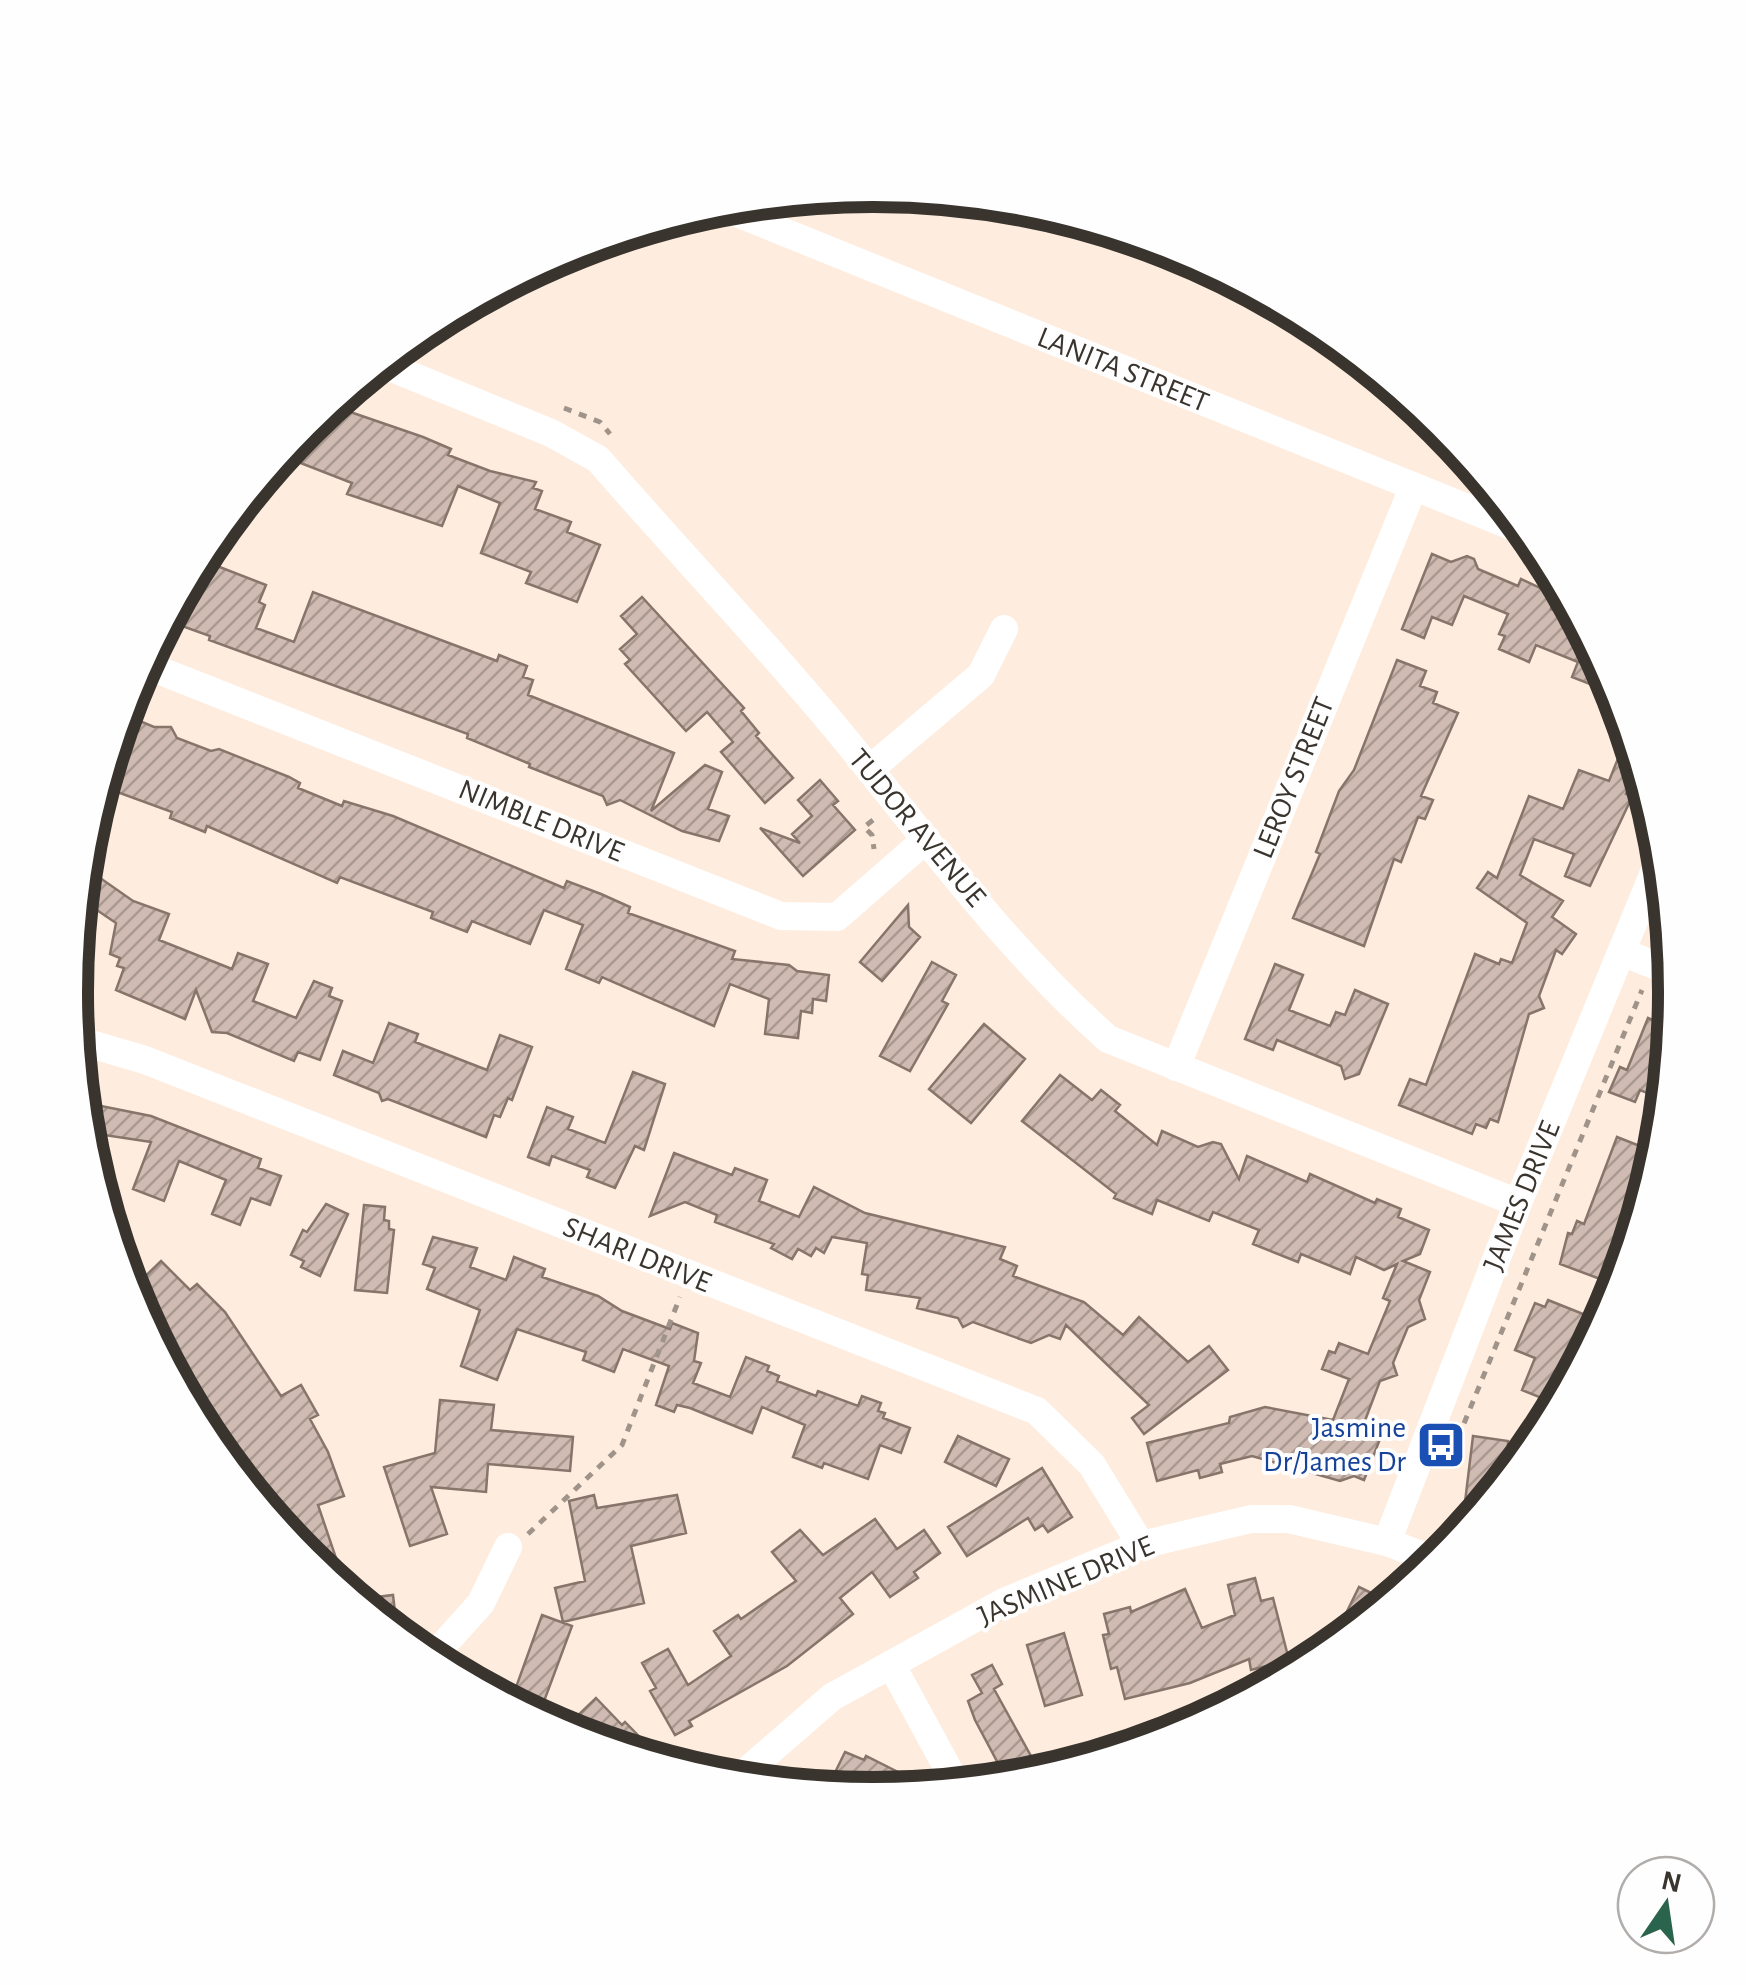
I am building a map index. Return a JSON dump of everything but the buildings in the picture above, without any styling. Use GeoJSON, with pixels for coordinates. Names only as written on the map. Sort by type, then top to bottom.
{"type":"FeatureCollection","features":[{"type":"Feature","properties":{"kind":"street","name":"LANITA STREET"},"geometry":{"type":"LineString","coordinates":[[748,218],[1501,522]]}},
{"type":"Feature","properties":{"kind":"street","name":"TUDOR AVENUE"},"geometry":{"type":"LineString","coordinates":[[394,370],[551,432],[598,460],[870,769],[923,842],[1108,1039],[1518,1203]]}},
{"type":"Feature","properties":{"kind":"street","name":"LEROY STREET"},"geometry":{"type":"LineString","coordinates":[[1176,1067],[1413,488]]}},
{"type":"Feature","properties":{"kind":"street"},"geometry":{"type":"LineString","coordinates":[[870,769],[981,675],[1004,629]]}},
{"type":"Feature","properties":{"kind":"street","name":"NIMBLE DRIVE"},"geometry":{"type":"LineString","coordinates":[[157,670],[781,916],[837,918],[923,842]]}},
{"type":"Feature","properties":{"kind":"street","name":"JAMES DRIVE"},"geometry":{"type":"LineString","coordinates":[[1387,1542],[1518,1203],[1650,881]]}},
{"type":"Feature","properties":{"kind":"street"},"geometry":{"type":"LineString","coordinates":[[1622,952],[1657,966]]}},
{"type":"Feature","properties":{"kind":"street","name":"SHARI DRIVE"},"geometry":{"type":"LineString","coordinates":[[89,1047],[145,1060],[1038,1410],[1092,1465],[1140,1545]]}},
{"type":"Feature","properties":{"kind":"street","name":"JASMINE DRIVE"},"geometry":{"type":"LineString","coordinates":[[750,1768],[832,1697],[1004,1602],[1140,1545],[1251,1520],[1309,1522],[1421,1555]]}},
{"type":"Feature","properties":{"kind":"street"},"geometry":{"type":"LineString","coordinates":[[440,1648],[481,1603],[508,1547]]}},
{"type":"Feature","properties":{"kind":"street"},"geometry":{"type":"LineString","coordinates":[[891,1664],[951,1773]]}},
{"type":"Feature","properties":{"kind":"path"},"geometry":{"type":"LineString","coordinates":[[873,820],[864,827],[872,835],[874,852]]}},
{"type":"Feature","properties":{"kind":"path"},"geometry":{"type":"LineString","coordinates":[[1456,1444],[1642,990]]}},
{"type":"Feature","properties":{"kind":"path"},"geometry":{"type":"LineString","coordinates":[[508,1547],[530,1532],[622,1445],[688,1275]]}},
{"type":"Feature","properties":{"kind":"place","name":"Jasmine Dr/James Dr"},"geometry":{"type":"Point","coordinates":[1441,1445]}}]}
